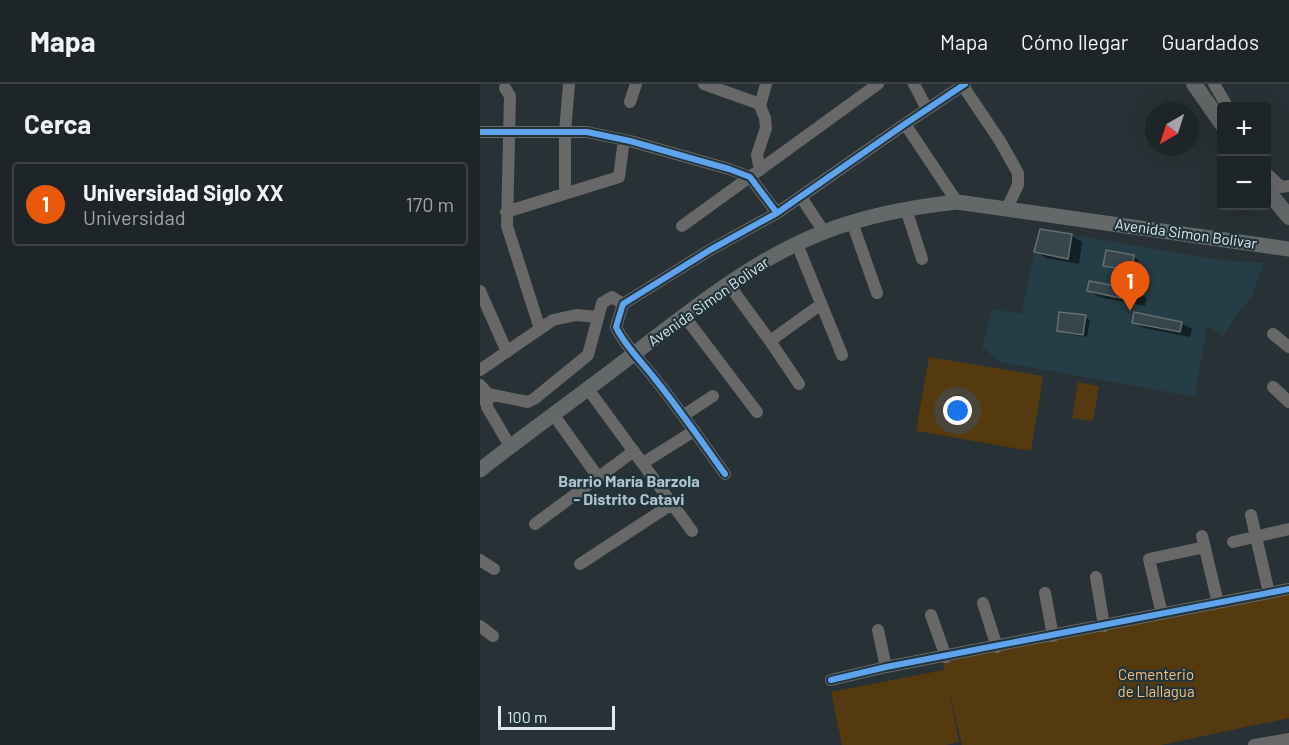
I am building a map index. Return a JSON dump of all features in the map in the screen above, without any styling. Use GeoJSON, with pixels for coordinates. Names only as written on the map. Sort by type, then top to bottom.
{"type":"FeatureCollection","features":[{"type":"Feature","properties":{"kind":"highway"},"geometry":{"type":"LineString","coordinates":[[1194,84],[1217,118]]}},
{"type":"Feature","properties":{"kind":"highway"},"geometry":{"type":"LineString","coordinates":[[1271,195],[1289,217]]}},
{"type":"Feature","properties":{"kind":"main road","name":"Avenida Simon Bolivar"},"geometry":{"type":"LineString","coordinates":[[480,470],[685,316],[766,259],[824,232],[852,222],[906,209],[957,202],[1289,249]]}},
{"type":"Feature","properties":{"kind":"street"},"geometry":{"type":"LineString","coordinates":[[565,194],[565,132],[569,84]]}},
{"type":"Feature","properties":{"kind":"street"},"geometry":{"type":"LineString","coordinates":[[630,102],[636,84]]}},
{"type":"Feature","properties":{"kind":"street"},"geometry":{"type":"LineString","coordinates":[[704,84],[760,104]]}},
{"type":"Feature","properties":{"kind":"street"},"geometry":{"type":"LineString","coordinates":[[766,84],[760,104],[766,128],[757,154],[755,173],[777,213]]}},
{"type":"Feature","properties":{"kind":"street"},"geometry":{"type":"LineString","coordinates":[[682,226],[878,84]]}},
{"type":"Feature","properties":{"kind":"street"},"geometry":{"type":"LineString","coordinates":[[914,84],[927,109]]}},
{"type":"Feature","properties":{"kind":"street"},"geometry":{"type":"LineString","coordinates":[[1214,84],[1225,102]]}},
{"type":"Feature","properties":{"kind":"street"},"geometry":{"type":"LineString","coordinates":[[725,474],[684,415],[635,353],[621,339],[616,327],[623,304],[710,250],[777,213],[905,123],[964,85],[1018,173],[1018,185],[1007,208]]}},
{"type":"Feature","properties":{"kind":"street"},"geometry":{"type":"LineString","coordinates":[[505,88],[510,96],[507,226],[540,329]]}},
{"type":"Feature","properties":{"kind":"street"},"geometry":{"type":"LineString","coordinates":[[905,123],[957,202]]}},
{"type":"Feature","properties":{"kind":"street"},"geometry":{"type":"LineString","coordinates":[[480,132],[586,132],[729,169],[755,173]]}},
{"type":"Feature","properties":{"kind":"street"},"geometry":{"type":"LineString","coordinates":[[506,212],[619,177],[624,140]]}},
{"type":"Feature","properties":{"kind":"street"},"geometry":{"type":"LineString","coordinates":[[1271,178],[1281,187],[1289,186]]}},
{"type":"Feature","properties":{"kind":"street"},"geometry":{"type":"LineString","coordinates":[[801,197],[824,232]]}},
{"type":"Feature","properties":{"kind":"street"},"geometry":{"type":"LineString","coordinates":[[906,209],[922,259]]}},
{"type":"Feature","properties":{"kind":"street"},"geometry":{"type":"LineString","coordinates":[[852,222],[877,293]]}},
{"type":"Feature","properties":{"kind":"street"},"geometry":{"type":"LineString","coordinates":[[797,244],[842,355]]}},
{"type":"Feature","properties":{"kind":"street"},"geometry":{"type":"LineString","coordinates":[[729,285],[799,384]]}},
{"type":"Feature","properties":{"kind":"street"},"geometry":{"type":"LineString","coordinates":[[480,291],[507,352]]}},
{"type":"Feature","properties":{"kind":"street"},"geometry":{"type":"LineString","coordinates":[[510,446],[487,406],[483,393],[528,402],[534,399],[588,355],[602,303],[612,297],[623,304]]}},
{"type":"Feature","properties":{"kind":"street"},"geometry":{"type":"LineString","coordinates":[[770,341],[820,305]]}},
{"type":"Feature","properties":{"kind":"street"},"geometry":{"type":"LineString","coordinates":[[480,370],[553,320],[567,316],[597,317]]}},
{"type":"Feature","properties":{"kind":"street"},"geometry":{"type":"LineString","coordinates":[[685,316],[757,412]]}},
{"type":"Feature","properties":{"kind":"street"},"geometry":{"type":"LineString","coordinates":[[1273,334],[1289,347]]}},
{"type":"Feature","properties":{"kind":"street"},"geometry":{"type":"LineString","coordinates":[[1273,387],[1289,402]]}},
{"type":"Feature","properties":{"kind":"street"},"geometry":{"type":"LineString","coordinates":[[588,388],[692,531]]}},
{"type":"Feature","properties":{"kind":"street"},"geometry":{"type":"LineString","coordinates":[[684,415],[713,396]]}},
{"type":"Feature","properties":{"kind":"street"},"geometry":{"type":"LineString","coordinates":[[553,414],[598,477]]}},
{"type":"Feature","properties":{"kind":"street"},"geometry":{"type":"LineString","coordinates":[[643,463],[694,431]]}},
{"type":"Feature","properties":{"kind":"street"},"geometry":{"type":"LineString","coordinates":[[535,524],[634,451]]}},
{"type":"Feature","properties":{"kind":"street"},"geometry":{"type":"LineString","coordinates":[[580,564],[672,504]]}},
{"type":"Feature","properties":{"kind":"street"},"geometry":{"type":"LineString","coordinates":[[1251,515],[1269,593]]}},
{"type":"Feature","properties":{"kind":"street"},"geometry":{"type":"LineString","coordinates":[[1233,542],[1289,529]]}},
{"type":"Feature","properties":{"kind":"street"},"geometry":{"type":"LineString","coordinates":[[1162,614],[1149,559],[1204,542],[1218,603]]}},
{"type":"Feature","properties":{"kind":"street"},"geometry":{"type":"LineString","coordinates":[[480,560],[494,569]]}},
{"type":"Feature","properties":{"kind":"street"},"geometry":{"type":"LineString","coordinates":[[1096,577],[1104,626]]}},
{"type":"Feature","properties":{"kind":"street"},"geometry":{"type":"LineString","coordinates":[[831,680],[886,667],[1289,589]]}},
{"type":"Feature","properties":{"kind":"street"},"geometry":{"type":"LineString","coordinates":[[1045,593],[1053,636]]}},
{"type":"Feature","properties":{"kind":"street"},"geometry":{"type":"LineString","coordinates":[[983,603],[997,647]]}},
{"type":"Feature","properties":{"kind":"street"},"geometry":{"type":"LineString","coordinates":[[932,615],[946,657]]}},
{"type":"Feature","properties":{"kind":"street"},"geometry":{"type":"LineString","coordinates":[[480,626],[493,636]]}},
{"type":"Feature","properties":{"kind":"street"},"geometry":{"type":"LineString","coordinates":[[878,630],[886,667]]}},
{"type":"Feature","properties":{"kind":"street"},"geometry":{"type":"LineString","coordinates":[[1254,745],[1289,739]]}},
{"type":"Feature","properties":{"kind":"shaded area"},"geometry":{"type":"Polygon","coordinates":[[[1040,229],[1221,260],[1264,263],[1252,297],[1235,316],[1224,336],[1207,327],[1195,397],[1000,362],[982,347],[992,309],[1021,314],[1040,229]]]}},
{"type":"Feature","properties":{"kind":"green space"},"geometry":{"type":"Polygon","coordinates":[[[929,357],[1043,376],[1031,451],[916,431],[929,357]]]}},
{"type":"Feature","properties":{"kind":"green space"},"geometry":{"type":"Polygon","coordinates":[[[1078,382],[1099,386],[1093,421],[1072,418],[1078,382]]]}},
{"type":"Feature","properties":{"kind":"green space","name":"Cementerio de Llallagua"},"geometry":{"type":"Polygon","coordinates":[[[1289,593],[1289,718],[1161,745],[962,745],[948,686],[959,742],[946,745],[842,745],[831,692],[944,670],[943,662],[1289,593]]]}},
{"type":"Feature","properties":{"kind":"building"},"geometry":{"type":"Polygon","coordinates":[[[1040,229],[1072,234],[1068,259],[1034,252],[1040,229]]]}},
{"type":"Feature","properties":{"kind":"building"},"geometry":{"type":"Polygon","coordinates":[[[1106,250],[1134,255],[1132,271],[1103,266],[1106,250]]]}},
{"type":"Feature","properties":{"kind":"building"},"geometry":{"type":"Polygon","coordinates":[[[1089,281],[1137,290],[1135,301],[1087,291],[1089,281]]]}},
{"type":"Feature","properties":{"kind":"building"},"geometry":{"type":"Polygon","coordinates":[[[1059,312],[1086,315],[1083,335],[1057,331],[1059,312]]]}},
{"type":"Feature","properties":{"kind":"building"},"geometry":{"type":"Polygon","coordinates":[[[1134,312],[1182,322],[1180,332],[1132,323],[1134,312]]]}},
{"type":"Feature","properties":{"kind":"cycle path"},"geometry":{"type":"LineString","coordinates":[[725,474],[673,402],[619,334],[616,327],[623,304],[710,250],[777,213],[965,84]]}},
{"type":"Feature","properties":{"kind":"cycle path"},"geometry":{"type":"LineString","coordinates":[[480,132],[587,132],[630,141],[750,177],[777,213]]}},
{"type":"Feature","properties":{"kind":"cycle path"},"geometry":{"type":"LineString","coordinates":[[831,680],[886,667],[1289,589]]}},
{"type":"Feature","properties":{"kind":"place","name":"Universidad Siglo XX"},"geometry":{"type":"Point","coordinates":[1130,311]}},
{"type":"Feature","properties":{"kind":"district","name":"Barrio María Barzola - Distrito Catavi"},"geometry":{"type":"Point","coordinates":[629,489]}}]}
